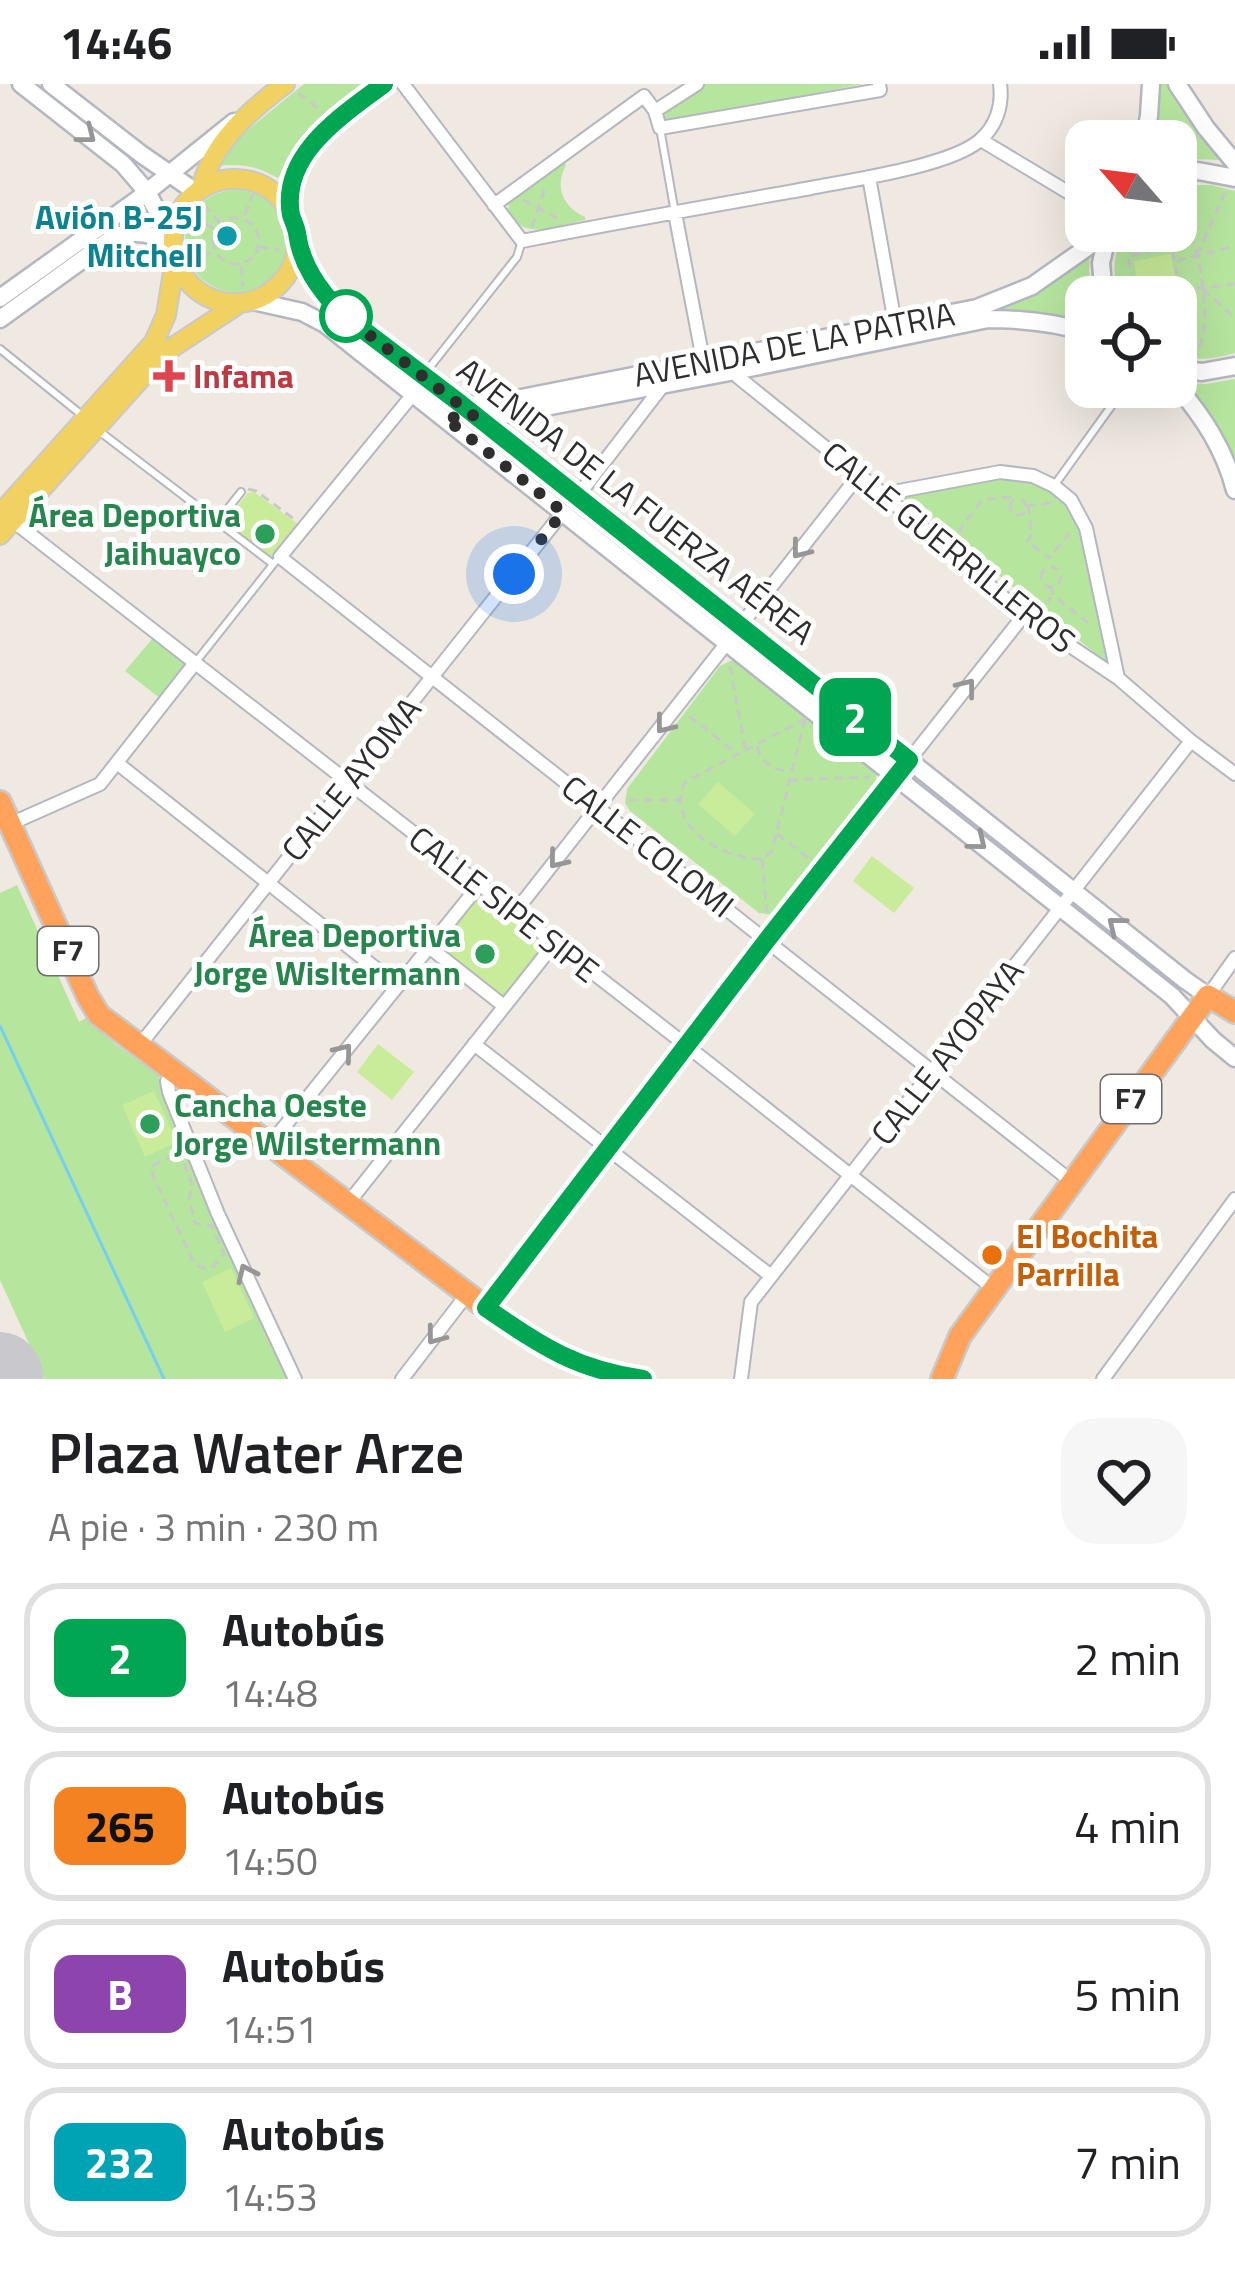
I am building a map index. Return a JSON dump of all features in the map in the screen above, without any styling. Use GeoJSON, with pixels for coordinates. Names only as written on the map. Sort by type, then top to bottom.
{"type":"FeatureCollection","features":[{"type":"Feature","properties":{"kind":"highway","name":"F7"},"geometry":{"type":"LineString","coordinates":[[0,802],[99,1015],[538,1344],[594,1374],[643,1379]]}},
{"type":"Feature","properties":{"kind":"highway","name":"F7"},"geometry":{"type":"LineString","coordinates":[[942,1379],[960,1336],[993,1288],[1208,996]]}},
{"type":"Feature","properties":{"kind":"highway","name":"AVENIDA DE LA FUERZA AÉREA"},"geometry":{"type":"LineString","coordinates":[[1208,996],[1235,1012]]}},
{"type":"Feature","properties":{"kind":"main road"},"geometry":{"type":"LineString","coordinates":[[21,84],[116,158],[147,192],[178,252],[187,281],[216,301],[269,293],[283,281],[292,266],[297,233],[291,213],[293,183],[316,140],[384,84]]}},
{"type":"Feature","properties":{"kind":"main road"},"geometry":{"type":"LineString","coordinates":[[51,84],[200,195]]}},
{"type":"Feature","properties":{"kind":"main road"},"geometry":{"type":"LineString","coordinates":[[1148,120],[1151,84]]}},
{"type":"Feature","properties":{"kind":"main road"},"geometry":{"type":"LineString","coordinates":[[1177,84],[1235,163]]}},
{"type":"Feature","properties":{"kind":"main road"},"geometry":{"type":"LineString","coordinates":[[0,298],[253,108],[291,88]]}},
{"type":"Feature","properties":{"kind":"main road"},"geometry":{"type":"LineString","coordinates":[[200,195],[211,161],[253,108]]}},
{"type":"Feature","properties":{"kind":"main road"},"geometry":{"type":"LineString","coordinates":[[1197,171],[1231,184]]}},
{"type":"Feature","properties":{"kind":"main road"},"geometry":{"type":"LineString","coordinates":[[91,424],[154,342],[166,315],[178,252],[178,214],[224,179],[254,181],[272,190],[291,213]]}},
{"type":"Feature","properties":{"kind":"main road"},"geometry":{"type":"LineString","coordinates":[[0,319],[114,237],[136,231],[158,237],[178,252]]}},
{"type":"Feature","properties":{"kind":"main road","name":"AVENIDA DE LA FUERZA AÉREA"},"geometry":{"type":"LineString","coordinates":[[291,249],[341,313],[1208,996]]}},
{"type":"Feature","properties":{"kind":"main road","name":"AVENIDA DE LA PATRIA"},"geometry":{"type":"LineString","coordinates":[[733,364],[895,322],[977,308],[1016,295],[1082,252]]}},
{"type":"Feature","properties":{"kind":"main road"},"geometry":{"type":"LineString","coordinates":[[4,517],[164,352],[245,298]]}},
{"type":"Feature","properties":{"kind":"main road","name":"AVENIDA DE LA FUERZA AÉREA"},"geometry":{"type":"LineString","coordinates":[[245,298],[312,316],[414,393],[1172,996],[1235,1058]]}},
{"type":"Feature","properties":{"kind":"main road","name":"AVENIDA DE LA PATRIA"},"geometry":{"type":"LineString","coordinates":[[445,418],[486,405],[988,319],[1065,326]]}},
{"type":"Feature","properties":{"kind":"main road"},"geometry":{"type":"LineString","coordinates":[[1197,371],[1235,366]]}},
{"type":"Feature","properties":{"kind":"main road","name":"AVENIDA DE LA PATRIA"},"geometry":{"type":"LineString","coordinates":[[468,410],[493,417],[664,384],[705,369]]}},
{"type":"Feature","properties":{"kind":"main road"},"geometry":{"type":"LineString","coordinates":[[1194,408],[1222,451],[1235,490]]}},
{"type":"Feature","properties":{"kind":"main road"},"geometry":{"type":"LineString","coordinates":[[507,442],[502,427],[509,414]]}},
{"type":"Feature","properties":{"kind":"street"},"geometry":{"type":"LineString","coordinates":[[403,84],[522,241],[868,177],[950,157],[981,140],[994,123],[1000,109],[1000,84]]}},
{"type":"Feature","properties":{"kind":"street"},"geometry":{"type":"LineString","coordinates":[[655,111],[697,84]]}},
{"type":"Feature","properties":{"kind":"street"},"geometry":{"type":"LineString","coordinates":[[494,205],[643,90],[659,128],[880,90],[879,84]]}},
{"type":"Feature","properties":{"kind":"street"},"geometry":{"type":"LineString","coordinates":[[981,140],[1065,190]]}},
{"type":"Feature","properties":{"kind":"street"},"geometry":{"type":"LineString","coordinates":[[868,177],[895,322]]}},
{"type":"Feature","properties":{"kind":"street"},"geometry":{"type":"LineString","coordinates":[[674,213],[705,369]]}},
{"type":"Feature","properties":{"kind":"street","name":"CALLE GUERRILLEROS"},"geometry":{"type":"LineString","coordinates":[[733,364],[738,377],[1235,774]]}},
{"type":"Feature","properties":{"kind":"street"},"geometry":{"type":"LineString","coordinates":[[577,497],[664,384]]}},
{"type":"Feature","properties":{"kind":"street"},"geometry":{"type":"LineString","coordinates":[[277,561],[414,393]]}},
{"type":"Feature","properties":{"kind":"street"},"geometry":{"type":"LineString","coordinates":[[884,494],[1000,472],[1033,476],[1054,486],[1071,500],[1086,528],[1118,678]]}},
{"type":"Feature","properties":{"kind":"street"},"geometry":{"type":"LineString","coordinates":[[514,912],[859,475]]}},
{"type":"Feature","properties":{"kind":"street","name":"CALLE AYOMA"},"geometry":{"type":"LineString","coordinates":[[139,1046],[563,512]]}},
{"type":"Feature","properties":{"kind":"street","name":"CALLE SIPE SIPE"},"geometry":{"type":"LineString","coordinates":[[4,517],[993,1288]]}},
{"type":"Feature","properties":{"kind":"street","name":"CALLE COLOMI"},"geometry":{"type":"LineString","coordinates":[[277,561],[600,807],[1071,1181]]}},
{"type":"Feature","properties":{"kind":"street"},"geometry":{"type":"LineString","coordinates":[[402,1379],[477,1300],[607,1148],[896,776],[1030,614]]}},
{"type":"Feature","properties":{"kind":"street"},"geometry":{"type":"LineString","coordinates":[[10,824],[100,784],[195,663]]}},
{"type":"Feature","properties":{"kind":"street","name":"CALLE AYOPAYA"},"geometry":{"type":"LineString","coordinates":[[741,1379],[751,1302],[1191,741]]}},
{"type":"Feature","properties":{"kind":"street"},"geometry":{"type":"LineString","coordinates":[[117,763],[398,986]]}},
{"type":"Feature","properties":{"kind":"street"},"geometry":{"type":"LineString","coordinates":[[271,1143],[480,884]]}},
{"type":"Feature","properties":{"kind":"street"},"geometry":{"type":"LineString","coordinates":[[349,1202],[554,944]]}},
{"type":"Feature","properties":{"kind":"street"},"geometry":{"type":"LineString","coordinates":[[429,947],[504,1006]]}},
{"type":"Feature","properties":{"kind":"street"},"geometry":{"type":"LineString","coordinates":[[1208,996],[1235,958]]}},
{"type":"Feature","properties":{"kind":"street"},"geometry":{"type":"LineString","coordinates":[[474,1044],[771,1276]]}},
{"type":"Feature","properties":{"kind":"street"},"geometry":{"type":"LineString","coordinates":[[172,1071],[167,1086],[178,1114],[218,1214],[295,1379]]}},
{"type":"Feature","properties":{"kind":"street"},"geometry":{"type":"LineString","coordinates":[[1103,1379],[1235,1199]]}},
{"type":"Feature","properties":{"kind":"lane"},"geometry":{"type":"LineString","coordinates":[[659,128],[674,213]]}},
{"type":"Feature","properties":{"kind":"lane"},"geometry":{"type":"LineString","coordinates":[[424,375],[518,257],[522,241]]}},
{"type":"Feature","properties":{"kind":"lane","name":"CALLE COLOMI"},"geometry":{"type":"LineString","coordinates":[[0,350],[218,521],[277,561]]}},
{"type":"Feature","properties":{"kind":"lane"},"geometry":{"type":"LineString","coordinates":[[1054,486],[1110,408]]}},
{"type":"Feature","properties":{"kind":"lane"},"geometry":{"type":"LineString","coordinates":[[218,521],[241,492]]}},
{"type":"Feature","properties":{"kind":"lane"},"geometry":{"type":"LineString","coordinates":[[195,663],[277,561]]}},
{"type":"Feature","properties":{"kind":"path"},"geometry":{"type":"LineString","coordinates":[[291,88],[326,114]]}},
{"type":"Feature","properties":{"kind":"path"},"geometry":{"type":"LineString","coordinates":[[531,228],[550,173]]}},
{"type":"Feature","properties":{"kind":"path"},"geometry":{"type":"LineString","coordinates":[[1196,257],[1231,184]]}},
{"type":"Feature","properties":{"kind":"path"},"geometry":{"type":"LineString","coordinates":[[243,219],[253,194]]}},
{"type":"Feature","properties":{"kind":"path"},"geometry":{"type":"LineString","coordinates":[[200,195],[220,223]]}},
{"type":"Feature","properties":{"kind":"path"},"geometry":{"type":"LineString","coordinates":[[518,200],[563,222]]}},
{"type":"Feature","properties":{"kind":"path"},"geometry":{"type":"LineString","coordinates":[[192,217],[215,230]]}},
{"type":"Feature","properties":{"kind":"path"},"geometry":{"type":"LineString","coordinates":[[231,218],[243,219],[254,226],[259,246],[252,258],[240,264],[225,262],[214,251],[215,230],[231,218]]}},
{"type":"Feature","properties":{"kind":"path"},"geometry":{"type":"LineString","coordinates":[[259,246],[291,249]]}},
{"type":"Feature","properties":{"kind":"path"},"geometry":{"type":"LineString","coordinates":[[1175,261],[1235,246]]}},
{"type":"Feature","properties":{"kind":"path"},"geometry":{"type":"LineString","coordinates":[[1132,276],[1128,256],[1172,248],[1178,276]]}},
{"type":"Feature","properties":{"kind":"path"},"geometry":{"type":"LineString","coordinates":[[178,252],[214,251]]}},
{"type":"Feature","properties":{"kind":"path"},"geometry":{"type":"LineString","coordinates":[[1195,252],[1204,327],[1197,353]]}},
{"type":"Feature","properties":{"kind":"path"},"geometry":{"type":"LineString","coordinates":[[240,264],[245,298]]}},
{"type":"Feature","properties":{"kind":"path"},"geometry":{"type":"LineString","coordinates":[[1197,288],[1235,284]]}},
{"type":"Feature","properties":{"kind":"path"},"geometry":{"type":"LineString","coordinates":[[1202,287],[1235,318]]}},
{"type":"Feature","properties":{"kind":"path"},"geometry":{"type":"LineString","coordinates":[[1008,483],[1014,514],[1022,514],[1027,506]]}},
{"type":"Feature","properties":{"kind":"path"},"geometry":{"type":"LineString","coordinates":[[241,492],[256,490],[305,528]]}},
{"type":"Feature","properties":{"kind":"path"},"geometry":{"type":"LineString","coordinates":[[953,547],[982,500],[1020,500],[1027,506],[1032,535],[1028,541],[1049,558]]}},
{"type":"Feature","properties":{"kind":"path"},"geometry":{"type":"LineString","coordinates":[[1027,506],[1051,503]]}},
{"type":"Feature","properties":{"kind":"path"},"geometry":{"type":"LineString","coordinates":[[1049,567],[1060,576],[1052,586],[1041,580],[1042,573],[1070,533]]}},
{"type":"Feature","properties":{"kind":"path"},"geometry":{"type":"LineString","coordinates":[[1052,586],[1053,595],[1090,625]]}},
{"type":"Feature","properties":{"kind":"path"},"geometry":{"type":"LineString","coordinates":[[1030,614],[1053,595]]}},
{"type":"Feature","properties":{"kind":"path"},"geometry":{"type":"LineString","coordinates":[[730,666],[746,750]]}},
{"type":"Feature","properties":{"kind":"path"},"geometry":{"type":"LineString","coordinates":[[689,716],[738,754]]}},
{"type":"Feature","properties":{"kind":"path"},"geometry":{"type":"LineString","coordinates":[[805,719],[772,851],[762,859],[719,851],[693,830],[680,800],[685,782],[746,750],[805,719]]}},
{"type":"Feature","properties":{"kind":"path"},"geometry":{"type":"LineString","coordinates":[[756,744],[770,767],[791,771]]}},
{"type":"Feature","properties":{"kind":"path"},"geometry":{"type":"LineString","coordinates":[[789,780],[872,777]]}},
{"type":"Feature","properties":{"kind":"path"},"geometry":{"type":"LineString","coordinates":[[629,800],[680,800]]}},
{"type":"Feature","properties":{"kind":"path"},"geometry":{"type":"LineString","coordinates":[[776,833],[811,860]]}},
{"type":"Feature","properties":{"kind":"path"},"geometry":{"type":"LineString","coordinates":[[762,859],[767,912]]}},
{"type":"Feature","properties":{"kind":"path"},"geometry":{"type":"LineString","coordinates":[[172,1156],[182,1159],[194,1186],[189,1198],[195,1223],[212,1226],[224,1254],[209,1269],[194,1263],[152,1166],[172,1156]]}},
{"type":"Feature","properties":{"kind":"green space"},"geometry":{"type":"Polygon","coordinates":[[[304,84],[370,84],[319,126],[278,178],[248,166],[216,166],[233,142],[304,84]]]}},
{"type":"Feature","properties":{"kind":"green space"},"geometry":{"type":"Polygon","coordinates":[[[705,84],[863,84],[674,121],[664,119],[664,110],[705,84]]]}},
{"type":"Feature","properties":{"kind":"green space"},"geometry":{"type":"Polygon","coordinates":[[[1158,84],[1170,84],[1191,120],[1153,120],[1158,84]]]}},
{"type":"Feature","properties":{"kind":"green space"},"geometry":{"type":"Polygon","coordinates":[[[1197,130],[1221,160],[1197,159],[1197,130]]]}},
{"type":"Feature","properties":{"kind":"green space"},"geometry":{"type":"Polygon","coordinates":[[[563,161],[563,196],[585,220],[543,229],[514,222],[507,213],[510,199],[563,161]]]}},
{"type":"Feature","properties":{"kind":"green space"},"geometry":{"type":"Polygon","coordinates":[[[1197,185],[1235,191],[1235,353],[1197,358],[1197,276],[1115,276],[1116,255],[1197,252],[1197,185]]]}},
{"type":"Feature","properties":{"kind":"green space"},"geometry":{"type":"Polygon","coordinates":[[[236,190],[255,194],[272,205],[283,222],[287,241],[283,260],[272,277],[255,288],[236,292],[217,288],[200,277],[189,260],[185,241],[189,222],[200,205],[217,194],[236,190]]]}},
{"type":"Feature","properties":{"kind":"green space"},"geometry":{"type":"Polygon","coordinates":[[[1090,252],[1090,276],[1065,276],[1065,323],[984,313],[1024,299],[1090,252]]]}},
{"type":"Feature","properties":{"kind":"green space"},"geometry":{"type":"Polygon","coordinates":[[[1171,254],[1175,276],[1136,276],[1134,261],[1171,254]]]}},
{"type":"Feature","properties":{"kind":"green space"},"geometry":{"type":"Polygon","coordinates":[[[1235,379],[1235,468],[1197,406],[1197,384],[1235,379]]]}},
{"type":"Feature","properties":{"kind":"green space"},"geometry":{"type":"Polygon","coordinates":[[[462,421],[723,621],[724,626],[719,627],[462,421]]]}},
{"type":"Feature","properties":{"kind":"green space"},"geometry":{"type":"Polygon","coordinates":[[[1000,477],[1045,488],[1078,519],[1110,665],[900,496],[1000,477]]]}},
{"type":"Feature","properties":{"kind":"green space","name":"Área Deportiva Jaihuayco"},"geometry":{"type":"Polygon","coordinates":[[[254,492],[298,524],[272,558],[225,522],[248,493],[254,492]]]}},
{"type":"Feature","properties":{"kind":"green space"},"geometry":{"type":"Polygon","coordinates":[[[153,638],[186,662],[186,669],[161,699],[125,671],[153,638]]]}},
{"type":"Feature","properties":{"kind":"green space"},"geometry":{"type":"Polygon","coordinates":[[[738,661],[877,772],[875,786],[772,915],[759,913],[625,803],[627,789],[720,666],[738,661]]]}},
{"type":"Feature","properties":{"kind":"green space"},"geometry":{"type":"Polygon","coordinates":[[[718,782],[755,814],[735,836],[698,804],[718,782]]]}},
{"type":"Feature","properties":{"kind":"green space"},"geometry":{"type":"Polygon","coordinates":[[[872,856],[914,888],[894,913],[853,881],[872,856]]]}},
{"type":"Feature","properties":{"kind":"green space"},"geometry":{"type":"Polygon","coordinates":[[[17,885],[79,1022],[86,1018],[158,1075],[199,1183],[288,1379],[45,1379],[0,1280],[0,893],[17,885]]]}},
{"type":"Feature","properties":{"kind":"green space","name":"Área Deportiva Jorge Wisltermann"},"geometry":{"type":"Polygon","coordinates":[[[479,895],[544,947],[494,1013],[492,1005],[434,959],[426,958],[479,895]]]}},
{"type":"Feature","properties":{"kind":"green space"},"geometry":{"type":"Polygon","coordinates":[[[378,1044],[414,1072],[392,1100],[357,1072],[378,1044]]]}},
{"type":"Feature","properties":{"kind":"green space","name":"Cancha Oeste Jorge Wilstermann"},"geometry":{"type":"Polygon","coordinates":[[[154,1091],[177,1142],[145,1157],[122,1105],[154,1091]]]}},
{"type":"Feature","properties":{"kind":"green space"},"geometry":{"type":"Polygon","coordinates":[[[231,1268],[254,1318],[225,1332],[202,1282],[231,1268]]]}},
{"type":"Feature","properties":{"kind":"waterway"},"geometry":{"type":"LineString","coordinates":[[0,1026],[164,1379]]}},
{"type":"Feature","properties":{"kind":"runway"},"geometry":{"type":"LineString","coordinates":[[0,1374],[2,1379]]}},
{"type":"Feature","properties":{"kind":"bus line","name":"2"},"geometry":{"type":"LineString","coordinates":[[384,84],[316,140],[293,183],[291,213],[297,248],[324,295],[909,760],[486,1308],[576,1364],[643,1379]]}},
{"type":"Feature","properties":{"kind":"place","name":"Avión B-25J Mitchell"},"geometry":{"type":"Point","coordinates":[227,236]}},
{"type":"Feature","properties":{"kind":"place","name":"Infama"},"geometry":{"type":"Point","coordinates":[169,376]}},
{"type":"Feature","properties":{"kind":"place","name":"Área Deportiva Jaihuayco"},"geometry":{"type":"Point","coordinates":[265,534]}},
{"type":"Feature","properties":{"kind":"place","name":"Área Deportiva Jorge Wisltermann"},"geometry":{"type":"Point","coordinates":[485,954]}},
{"type":"Feature","properties":{"kind":"place","name":"Cancha Oeste Jorge Wilstermann"},"geometry":{"type":"Point","coordinates":[150,1124]}},
{"type":"Feature","properties":{"kind":"place","name":"El Bochita Parrilla"},"geometry":{"type":"Point","coordinates":[992,1255]}},
{"type":"Feature","properties":{"kind":"route"},"geometry":{"type":"LineString","coordinates":[[346,316],[341,313],[474,416],[445,418],[563,512],[514,574]]}}]}
